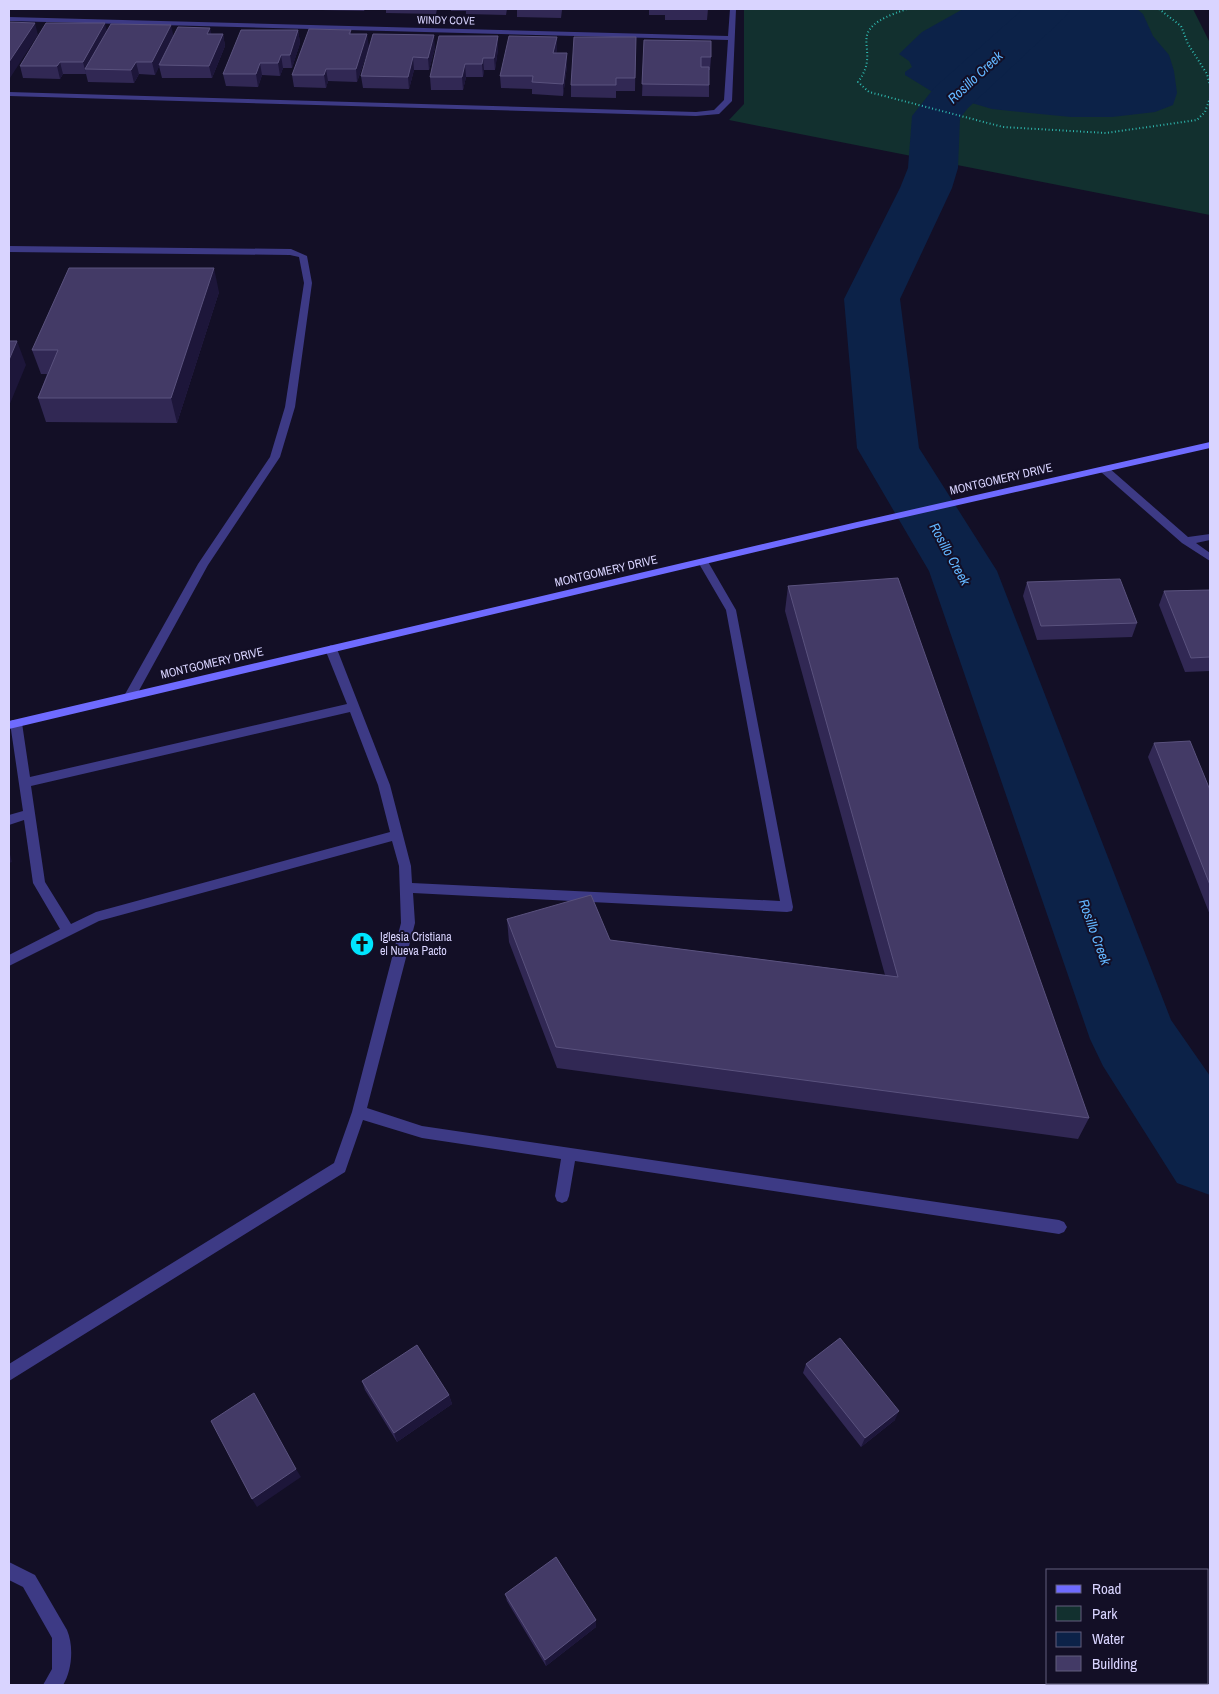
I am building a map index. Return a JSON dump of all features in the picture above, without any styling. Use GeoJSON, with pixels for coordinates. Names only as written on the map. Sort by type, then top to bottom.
{"type":"FeatureCollection","features":[{"type":"Feature","properties":{"kind":"main road","name":"MONTGOMERY DRIVE"},"geometry":{"type":"LineString","coordinates":[[12,724],[857,525],[1210,445]]}},
{"type":"Feature","properties":{"kind":"street"},"geometry":{"type":"LineString","coordinates":[[9,94],[696,114],[716,112],[728,101],[733,9]]}},
{"type":"Feature","properties":{"kind":"street","name":"WINDY COVE"},"geometry":{"type":"LineString","coordinates":[[9,19],[732,38]]}},
{"type":"Feature","properties":{"kind":"street"},"geometry":{"type":"LineString","coordinates":[[9,248],[291,252],[303,256],[308,284],[290,407],[275,457],[203,564],[130,696]]}},
{"type":"Feature","properties":{"kind":"street"},"geometry":{"type":"LineString","coordinates":[[1105,470],[1186,541],[1210,558]]}},
{"type":"Feature","properties":{"kind":"street"},"geometry":{"type":"LineString","coordinates":[[1186,541],[1210,537]]}},
{"type":"Feature","properties":{"kind":"street"},"geometry":{"type":"LineString","coordinates":[[406,888],[787,907],[730,610],[703,562]]}},
{"type":"Feature","properties":{"kind":"street"},"geometry":{"type":"LineString","coordinates":[[9,1373],[340,1167],[359,1112],[408,924],[404,866],[384,785],[331,649]]}},
{"type":"Feature","properties":{"kind":"street"},"geometry":{"type":"LineString","coordinates":[[25,783],[353,707]]}},
{"type":"Feature","properties":{"kind":"street"},"geometry":{"type":"LineString","coordinates":[[12,724],[25,783],[39,883],[68,931]]}},
{"type":"Feature","properties":{"kind":"street"},"geometry":{"type":"LineString","coordinates":[[9,820],[29,814]]}},
{"type":"Feature","properties":{"kind":"street"},"geometry":{"type":"LineString","coordinates":[[9,961],[96,917],[396,835]]}},
{"type":"Feature","properties":{"kind":"street"},"geometry":{"type":"LineString","coordinates":[[359,1112],[422,1132],[1059,1227]]}},
{"type":"Feature","properties":{"kind":"street"},"geometry":{"type":"LineString","coordinates":[[562,1196],[569,1155]]}},
{"type":"Feature","properties":{"kind":"street"},"geometry":{"type":"LineString","coordinates":[[9,1571],[29,1581],[61,1636],[61,1672],[52,1685]]}},
{"type":"Feature","properties":{"kind":"path"},"geometry":{"type":"LineString","coordinates":[[907,9],[888,15],[870,27],[865,41],[867,66],[859,84],[869,92],[1012,128],[1106,132],[1197,120],[1205,112],[1210,98]]}},
{"type":"Feature","properties":{"kind":"path"},"geometry":{"type":"LineString","coordinates":[[1159,9],[1181,26],[1188,44],[1207,74],[1210,86]]}},
{"type":"Feature","properties":{"kind":"green space"},"geometry":{"type":"Polygon","coordinates":[[[744,9],[1193,9],[1210,43],[1210,215],[729,120],[744,104],[744,9]]]}},
{"type":"Feature","properties":{"kind":"water"},"geometry":{"type":"Polygon","coordinates":[[[963,9],[1137,9],[1143,14],[1153,36],[1169,55],[1174,71],[1177,93],[1173,105],[1155,112],[1112,117],[1071,117],[992,109],[931,91],[905,75],[905,72],[912,67],[909,61],[899,54],[922,32],[963,9]]]}},
{"type":"Feature","properties":{"kind":"building"},"geometry":{"type":"Polygon","coordinates":[[[9,22],[35,23],[9,62],[9,22]]]}},
{"type":"Feature","properties":{"kind":"building"},"geometry":{"type":"Polygon","coordinates":[[[46,23],[105,23],[83,62],[60,62],[57,66],[20,66],[46,23]]]}},
{"type":"Feature","properties":{"kind":"building"},"geometry":{"type":"Polygon","coordinates":[[[111,24],[171,25],[152,62],[136,62],[131,70],[85,69],[111,24]]]}},
{"type":"Feature","properties":{"kind":"building"},"geometry":{"type":"Polygon","coordinates":[[[178,27],[210,28],[207,34],[223,34],[209,66],[159,65],[178,27]]]}},
{"type":"Feature","properties":{"kind":"building"},"geometry":{"type":"Polygon","coordinates":[[[309,29],[351,30],[349,34],[367,34],[356,69],[326,69],[324,75],[292,75],[309,29]]]}},
{"type":"Feature","properties":{"kind":"building"},"geometry":{"type":"Polygon","coordinates":[[[241,30],[298,30],[290,55],[281,55],[278,63],[260,63],[256,74],[223,74],[241,30]]]}},
{"type":"Feature","properties":{"kind":"building"},"geometry":{"type":"Polygon","coordinates":[[[373,34],[434,35],[428,58],[413,57],[408,77],[361,76],[373,34]]]}},
{"type":"Feature","properties":{"kind":"building"},"geometry":{"type":"Polygon","coordinates":[[[439,36],[498,36],[494,58],[483,58],[482,64],[465,64],[462,77],[430,77],[439,36]]]}},
{"type":"Feature","properties":{"kind":"building"},"geometry":{"type":"Polygon","coordinates":[[[509,36],[557,37],[553,53],[567,53],[563,84],[532,82],[533,76],[500,76],[509,36]]]}},
{"type":"Feature","properties":{"kind":"building"},"geometry":{"type":"Polygon","coordinates":[[[574,37],[636,37],[635,78],[616,78],[616,85],[571,85],[574,37]]]}},
{"type":"Feature","properties":{"kind":"building"},"geometry":{"type":"Polygon","coordinates":[[[644,40],[711,41],[711,57],[701,57],[701,67],[709,67],[709,85],[642,84],[644,40]]]}},
{"type":"Feature","properties":{"kind":"building"},"geometry":{"type":"Polygon","coordinates":[[[69,268],[214,268],[171,398],[38,398],[58,350],[32,350],[69,268]]]}},
{"type":"Feature","properties":{"kind":"building"},"geometry":{"type":"Polygon","coordinates":[[[9,341],[17,341],[9,360],[9,341]]]}},
{"type":"Feature","properties":{"kind":"building"},"geometry":{"type":"Polygon","coordinates":[[[898,578],[1089,1118],[556,1047],[507,919],[591,895],[610,940],[898,977],[788,586],[898,578]]]}},
{"type":"Feature","properties":{"kind":"building"},"geometry":{"type":"Polygon","coordinates":[[[1120,579],[1137,623],[1041,626],[1027,582],[1120,579]]]}},
{"type":"Feature","properties":{"kind":"building"},"geometry":{"type":"Polygon","coordinates":[[[1210,590],[1210,657],[1191,658],[1164,591],[1210,590]]]}},
{"type":"Feature","properties":{"kind":"building"},"geometry":{"type":"Polygon","coordinates":[[[1190,741],[1210,790],[1210,885],[1154,743],[1190,741]]]}},
{"type":"Feature","properties":{"kind":"building"},"geometry":{"type":"Polygon","coordinates":[[[840,1338],[899,1411],[865,1438],[806,1364],[840,1338]]]}},
{"type":"Feature","properties":{"kind":"building"},"geometry":{"type":"Polygon","coordinates":[[[417,1345],[449,1395],[394,1433],[362,1381],[417,1345]]]}},
{"type":"Feature","properties":{"kind":"building"},"geometry":{"type":"Polygon","coordinates":[[[254,1393],[296,1469],[252,1499],[211,1421],[254,1393]]]}},
{"type":"Feature","properties":{"kind":"building"},"geometry":{"type":"Polygon","coordinates":[[[556,1557],[596,1620],[545,1660],[505,1594],[556,1557]]]}},
{"type":"Feature","properties":{"kind":"waterway","name":"Rosillo Creek"},"geometry":{"type":"LineString","coordinates":[[1049,9],[951,98],[936,116],[933,168],[926,188],[872,299],[888,448],[963,571],[1134,1039],[1210,1153]]}},
{"type":"Feature","properties":{"kind":"place","name":"Iglesia Cristiana el Nueva Pacto"},"geometry":{"type":"Point","coordinates":[362,944]}}]}
